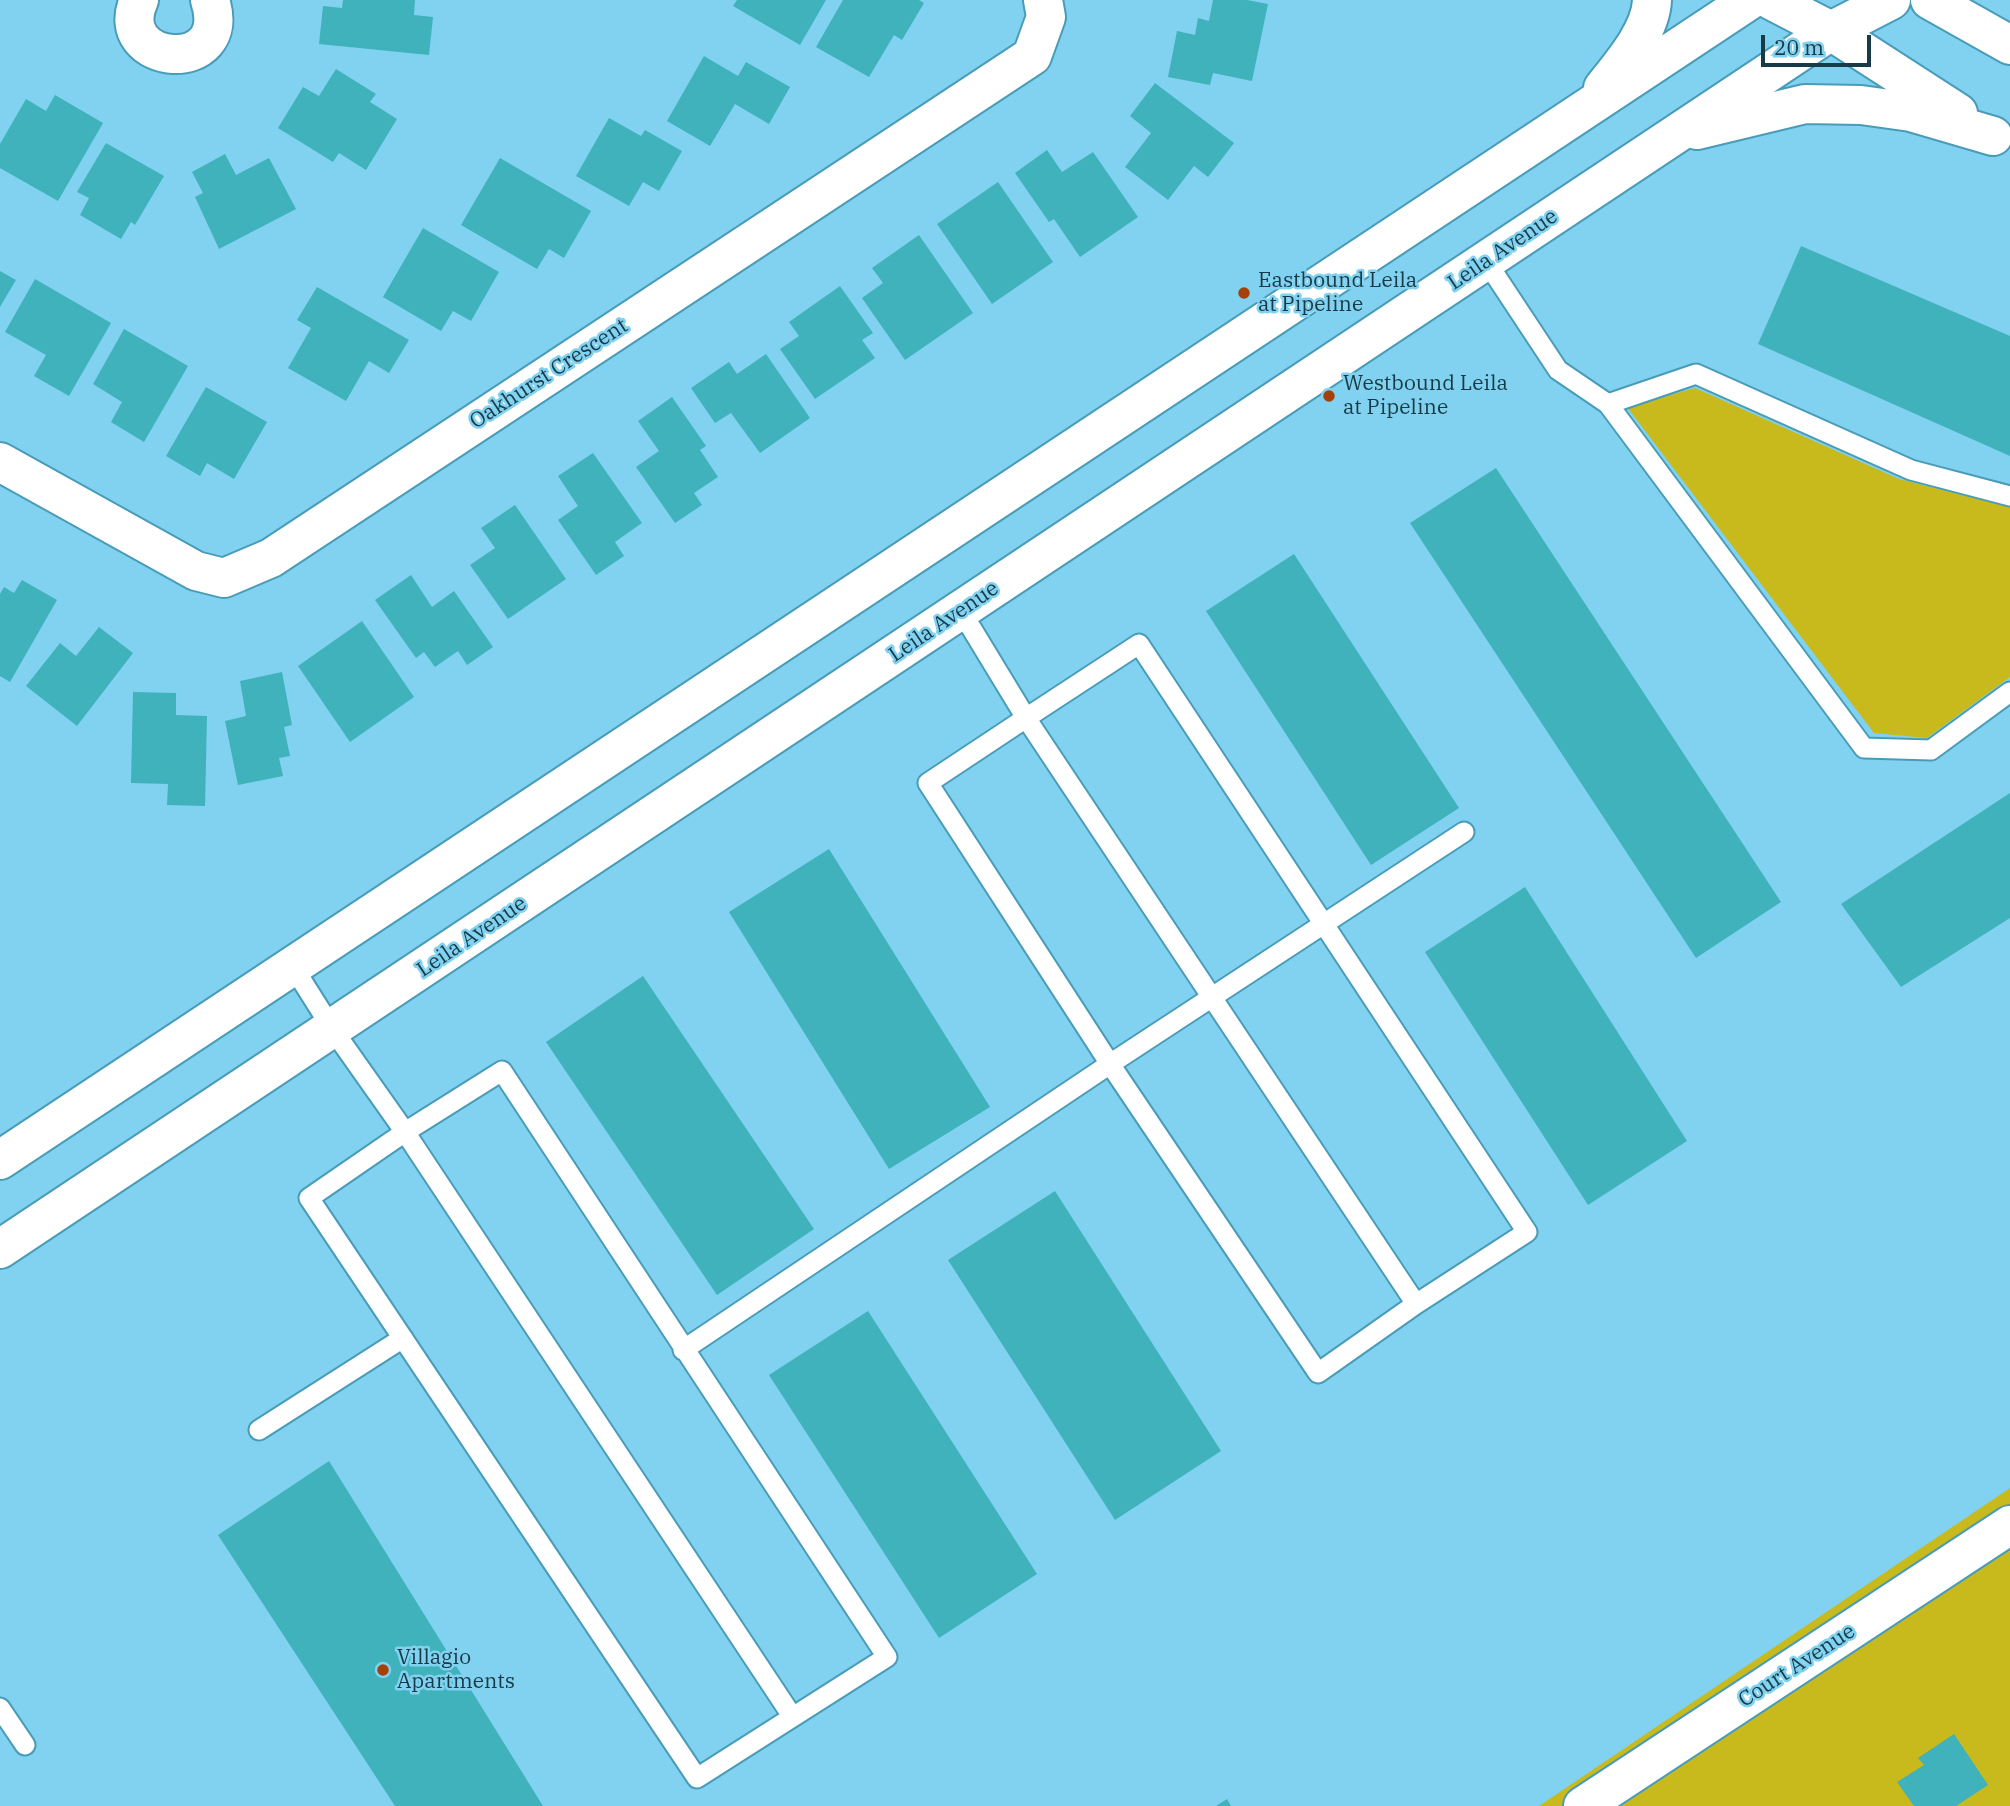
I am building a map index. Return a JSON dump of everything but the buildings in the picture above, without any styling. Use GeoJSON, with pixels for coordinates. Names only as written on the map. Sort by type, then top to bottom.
{"type":"FeatureCollection","features":[{"type":"Feature","properties":{"kind":"street"},"geometry":{"type":"LineString","coordinates":[[139,0],[135,19],[138,33],[147,45],[158,53],[178,56],[192,52],[211,33],[214,19],[210,0]]}},
{"type":"Feature","properties":{"kind":"street","name":"Oakhurst Crescent"},"geometry":{"type":"LineString","coordinates":[[0,462],[196,571],[224,578],[271,558],[1032,56],[1046,17],[1043,0]]}},
{"type":"Feature","properties":{"kind":"street"},"geometry":{"type":"LineString","coordinates":[[1588,108],[1628,55],[1652,14],[1652,0]]}},
{"type":"Feature","properties":{"kind":"street"},"geometry":{"type":"LineString","coordinates":[[0,1160],[1750,0]]}},
{"type":"Feature","properties":{"kind":"street"},"geometry":{"type":"LineString","coordinates":[[1771,0],[1831,31],[2001,139]]}},
{"type":"Feature","properties":{"kind":"street","name":"Leila Avenue"},"geometry":{"type":"LineString","coordinates":[[0,1249],[1831,31],[1891,0]]}},
{"type":"Feature","properties":{"kind":"street"},"geometry":{"type":"LineString","coordinates":[[1930,0],[2010,45]]}},
{"type":"Feature","properties":{"kind":"street"},"geometry":{"type":"LineString","coordinates":[[1675,135],[1805,104],[1861,105],[1911,112],[2001,139]]}},
{"type":"Feature","properties":{"kind":"street","name":"Court Avenue"},"geometry":{"type":"LineString","coordinates":[[1598,1802],[2010,1525]]}},
{"type":"Feature","properties":{"kind":"lane"},"geometry":{"type":"LineString","coordinates":[[1486,261],[1558,370],[1608,404],[1864,748],[1931,750],[2010,692]]}},
{"type":"Feature","properties":{"kind":"lane"},"geometry":{"type":"LineString","coordinates":[[1608,404],[1696,374],[1911,470],[2010,496]]}},
{"type":"Feature","properties":{"kind":"lane"},"geometry":{"type":"LineString","coordinates":[[961,611],[1026,718],[1416,1304]]}},
{"type":"Feature","properties":{"kind":"lane"},"geometry":{"type":"LineString","coordinates":[[1139,644],[1527,1232],[1416,1304],[1318,1374],[1110,1064],[928,783],[1026,718],[1139,644]]}},
{"type":"Feature","properties":{"kind":"lane"},"geometry":{"type":"LineString","coordinates":[[683,1350],[1110,1064],[1464,832]]}},
{"type":"Feature","properties":{"kind":"lane"},"geometry":{"type":"LineString","coordinates":[[292,965],[792,1716]]}},
{"type":"Feature","properties":{"kind":"lane"},"geometry":{"type":"LineString","coordinates":[[502,1071],[887,1657],[697,1778],[403,1338],[309,1198],[405,1132],[502,1071]]}},
{"type":"Feature","properties":{"kind":"lane"},"geometry":{"type":"LineString","coordinates":[[258,1430],[403,1338]]}},
{"type":"Feature","properties":{"kind":"lane"},"geometry":{"type":"LineString","coordinates":[[0,1708],[25,1745]]}},
{"type":"Feature","properties":{"kind":"shaded area"},"geometry":{"type":"Polygon","coordinates":[[[1695,388],[1899,479],[2010,507],[2010,677],[1927,738],[1874,733],[1627,407],[1695,388]]]}},
{"type":"Feature","properties":{"kind":"shaded area"},"geometry":{"type":"Polygon","coordinates":[[[2010,1488],[2010,1806],[1539,1806],[2010,1488]]]}},
{"type":"Feature","properties":{"kind":"place","name":"Eastbound Leila at Pipeline"},"geometry":{"type":"Point","coordinates":[1244,293]}},
{"type":"Feature","properties":{"kind":"place","name":"Westbound Leila at Pipeline"},"geometry":{"type":"Point","coordinates":[1329,396]}},
{"type":"Feature","properties":{"kind":"place","name":"Villagio Apartments"},"geometry":{"type":"Point","coordinates":[383,1670]}}]}
